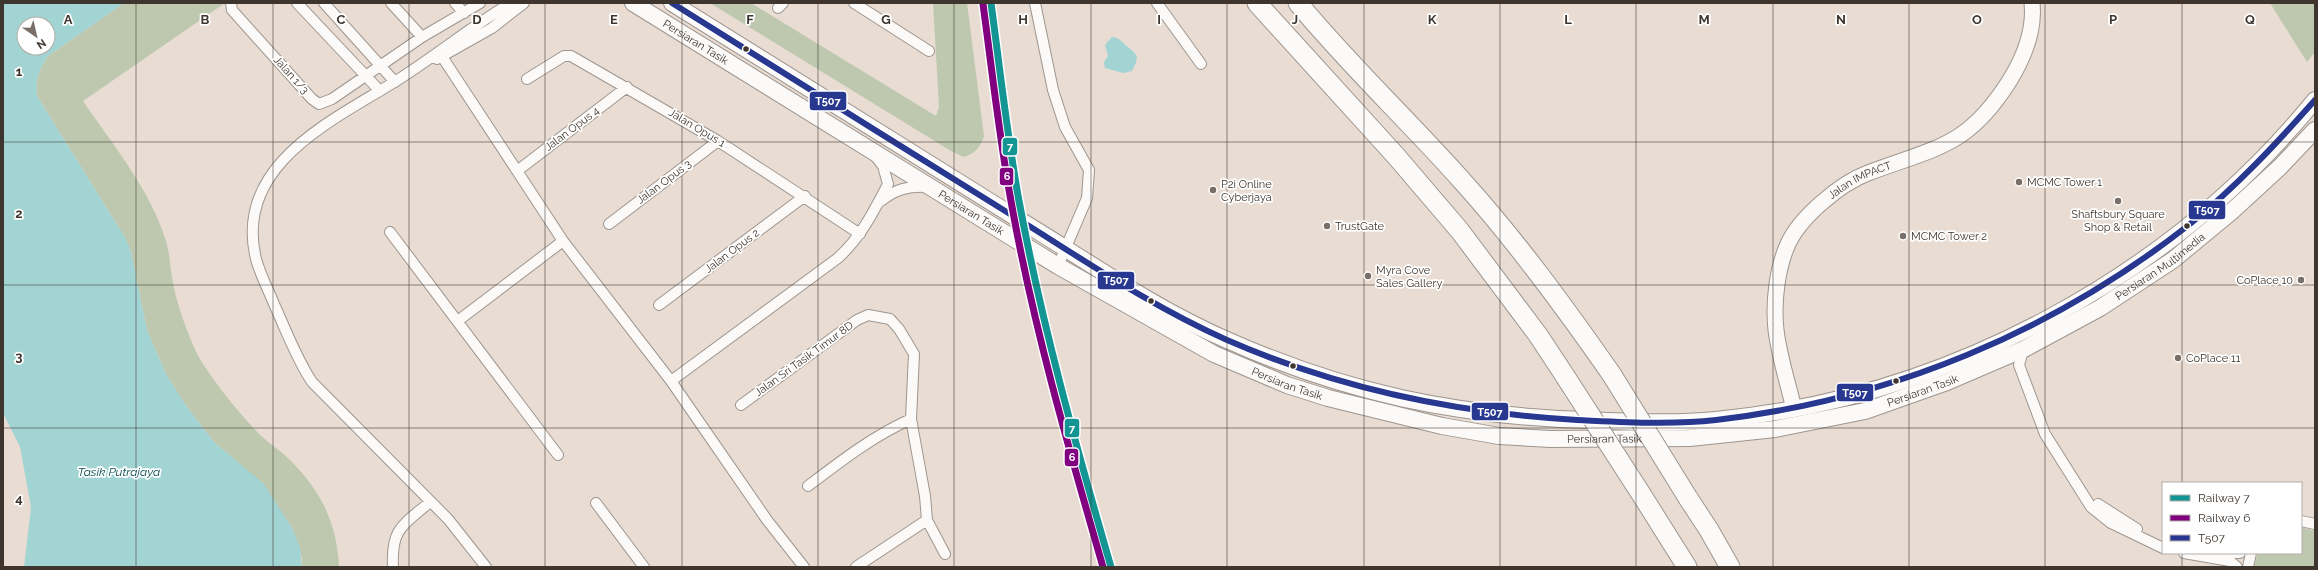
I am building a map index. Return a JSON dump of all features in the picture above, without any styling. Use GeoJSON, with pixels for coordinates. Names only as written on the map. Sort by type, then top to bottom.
{"type":"FeatureCollection","features":[{"type":"Feature","properties":{"kind":"highway"},"geometry":{"type":"LineString","coordinates":[[1257,3],[1396,156],[1460,231],[1538,335],[1687,567]]}},
{"type":"Feature","properties":{"kind":"highway"},"geometry":{"type":"LineString","coordinates":[[1298,3],[1502,226],[1573,319],[1612,375],[1709,530],[1730,567]]}},
{"type":"Feature","properties":{"kind":"highway"},"geometry":{"type":"LineString","coordinates":[[1709,530],[1744,567]]}},
{"type":"Feature","properties":{"kind":"main road","name":"Persiaran Tasik"},"geometry":{"type":"LineString","coordinates":[[633,3],[935,188],[1058,266],[1208,351],[1286,385],[1328,398],[1433,424],[1499,436],[1550,440],[1690,438],[1775,429],[1865,410],[2012,361],[2024,349]]}},
{"type":"Feature","properties":{"kind":"main road","name":"Persiaran Tasik"},"geometry":{"type":"LineString","coordinates":[[672,3],[1067,249],[1205,331],[1310,373],[1350,387],[1389,397],[1443,408],[1515,416],[1660,423],[1714,420],[1794,409],[1881,388],[1962,359],[2018,333]]}},
{"type":"Feature","properties":{"kind":"main road","name":"Persiaran Multimedia"},"geometry":{"type":"LineString","coordinates":[[2018,333],[2080,300],[2157,249],[2192,222],[2259,163],[2315,100]]}},
{"type":"Feature","properties":{"kind":"main road","name":"Persiaran Multimedia"},"geometry":{"type":"LineString","coordinates":[[2024,349],[2100,308],[2173,260],[2275,172],[2315,130]]}},
{"type":"Feature","properties":{"kind":"street","name":"Jalan 1/3"},"geometry":{"type":"LineString","coordinates":[[232,3],[232,10],[315,102],[327,102],[422,37],[480,3]]}},
{"type":"Feature","properties":{"kind":"street"},"geometry":{"type":"LineString","coordinates":[[297,3],[380,91]]}},
{"type":"Feature","properties":{"kind":"street"},"geometry":{"type":"LineString","coordinates":[[324,3],[395,82]]}},
{"type":"Feature","properties":{"kind":"street"},"geometry":{"type":"LineString","coordinates":[[391,3],[422,37]]}},
{"type":"Feature","properties":{"kind":"street"},"geometry":{"type":"LineString","coordinates":[[455,3],[464,13]]}},
{"type":"Feature","properties":{"kind":"street"},"geometry":{"type":"LineString","coordinates":[[486,567],[456,529],[332,404],[305,371],[264,280],[256,259],[253,235],[261,195],[271,174],[296,145],[315,131],[428,61],[441,55],[511,3]]}},
{"type":"Feature","properties":{"kind":"street"},"geometry":{"type":"LineString","coordinates":[[462,40],[492,28],[524,3]]}},
{"type":"Feature","properties":{"kind":"street"},"geometry":{"type":"LineString","coordinates":[[854,3],[929,51]]}},
{"type":"Feature","properties":{"kind":"street"},"geometry":{"type":"LineString","coordinates":[[1035,3],[1053,90],[1065,127],[1089,170],[1087,198],[1067,249],[1058,266]]}},
{"type":"Feature","properties":{"kind":"street"},"geometry":{"type":"LineString","coordinates":[[1158,3],[1201,64]]}},
{"type":"Feature","properties":{"kind":"street","name":"Jalan IMPACT"},"geometry":{"type":"LineString","coordinates":[[1794,409],[1776,330],[1775,314],[1779,275],[1788,243],[1810,214],[1835,191],[1866,173],[1929,153],[1968,131],[1980,121],[1993,107],[2020,65],[2026,49],[2031,27],[2032,3]]}},
{"type":"Feature","properties":{"kind":"street"},"geometry":{"type":"LineString","coordinates":[[441,55],[563,240],[671,381],[767,520],[804,567]]}},
{"type":"Feature","properties":{"kind":"street","name":"Jalan Opus 1"},"geometry":{"type":"LineString","coordinates":[[527,79],[564,56],[571,56],[718,141],[805,196],[860,234]]}},
{"type":"Feature","properties":{"kind":"street","name":"Jalan Opus 4"},"geometry":{"type":"LineString","coordinates":[[517,171],[627,87]]}},
{"type":"Feature","properties":{"kind":"street","name":"Jalan Opus 3"},"geometry":{"type":"LineString","coordinates":[[609,224],[718,141]]}},
{"type":"Feature","properties":{"kind":"street"},"geometry":{"type":"LineString","coordinates":[[671,381],[838,258],[860,234],[888,184],[883,166],[869,148]]}},
{"type":"Feature","properties":{"kind":"street"},"geometry":{"type":"LineString","coordinates":[[877,205],[898,190],[910,186],[935,188]]}},
{"type":"Feature","properties":{"kind":"street","name":"Jalan Opus 2"},"geometry":{"type":"LineString","coordinates":[[659,305],[805,196]]}},
{"type":"Feature","properties":{"kind":"street"},"geometry":{"type":"LineString","coordinates":[[390,232],[458,320],[558,455]]}},
{"type":"Feature","properties":{"kind":"street"},"geometry":{"type":"LineString","coordinates":[[458,320],[563,240]]}},
{"type":"Feature","properties":{"kind":"street","name":"Jalan Sri Tasik Timur 8D"},"geometry":{"type":"LineString","coordinates":[[741,405],[823,343],[857,320],[868,315],[890,319],[899,329],[914,354],[911,418]]}},
{"type":"Feature","properties":{"kind":"street"},"geometry":{"type":"LineString","coordinates":[[2018,333],[2024,349]]}},
{"type":"Feature","properties":{"kind":"street"},"geometry":{"type":"LineString","coordinates":[[2000,342],[2012,361],[2045,434],[2091,506],[2111,523],[2162,548]]}},
{"type":"Feature","properties":{"kind":"street"},"geometry":{"type":"LineString","coordinates":[[808,486],[852,452],[890,428],[911,418],[925,496],[927,520],[945,554]]}},
{"type":"Feature","properties":{"kind":"street"},"geometry":{"type":"LineString","coordinates":[[2076,484],[2116,517],[2162,540]]}},
{"type":"Feature","properties":{"kind":"street"},"geometry":{"type":"LineString","coordinates":[[393,567],[392,550],[396,533],[430,502]]}},
{"type":"Feature","properties":{"kind":"street"},"geometry":{"type":"LineString","coordinates":[[596,503],[644,567]]}},
{"type":"Feature","properties":{"kind":"street"},"geometry":{"type":"LineString","coordinates":[[856,567],[927,520]]}},
{"type":"Feature","properties":{"kind":"street"},"geometry":{"type":"LineString","coordinates":[[2302,521],[2315,524]]}},
{"type":"Feature","properties":{"kind":"street"},"geometry":{"type":"LineString","coordinates":[[2190,554],[2230,561],[2237,567]]}},
{"type":"Feature","properties":{"kind":"street"},"geometry":{"type":"LineString","coordinates":[[2248,567],[2251,554]]}},
{"type":"Feature","properties":{"kind":"green space"},"geometry":{"type":"Polygon","coordinates":[[[124,3],[225,3],[83,101],[141,185],[159,222],[166,241],[178,303],[190,338],[200,359],[245,419],[260,435],[290,460],[319,496],[331,522],[335,536],[339,567],[302,567],[302,558],[292,528],[264,485],[214,442],[187,407],[166,374],[147,330],[131,252],[126,239],[37,96],[38,75],[48,56],[56,56],[56,50],[124,3]]]}},
{"type":"Feature","properties":{"kind":"green space"},"geometry":{"type":"Polygon","coordinates":[[[710,3],[751,3],[936,116],[939,107],[933,3],[967,3],[984,136],[981,144],[974,152],[964,157],[951,151],[710,3]]]}},
{"type":"Feature","properties":{"kind":"green space"},"geometry":{"type":"Polygon","coordinates":[[[2270,3],[2315,3],[2315,52],[2307,62],[2270,3]]]}},
{"type":"Feature","properties":{"kind":"green space"},"geometry":{"type":"Polygon","coordinates":[[[2302,527],[2315,531],[2315,567],[2254,567],[2258,554],[2302,554],[2302,527]]]}},
{"type":"Feature","properties":{"kind":"water","name":"Tasik Putrajaya"},"geometry":{"type":"Polygon","coordinates":[[[3,3],[124,3],[56,50],[56,16],[16,16],[16,56],[48,56],[38,75],[37,96],[126,239],[131,252],[147,330],[166,374],[187,407],[214,442],[264,484],[292,528],[300,547],[302,567],[24,567],[31,507],[20,447],[3,413],[3,3]]]}},
{"type":"Feature","properties":{"kind":"water"},"geometry":{"type":"Polygon","coordinates":[[[1112,37],[1121,40],[1136,55],[1137,60],[1132,71],[1123,73],[1105,68],[1104,62],[1108,56],[1105,45],[1112,37]]]}},
{"type":"Feature","properties":{"kind":"rail line","name":"7"},"geometry":{"type":"LineString","coordinates":[[991,3],[1011,152],[1028,247],[1060,385],[1111,567]]}},
{"type":"Feature","properties":{"kind":"rail line","name":"6"},"geometry":{"type":"LineString","coordinates":[[983,4],[1003,152],[1020,247],[1052,385],[1103,567]]}},
{"type":"Feature","properties":{"kind":"transit line","name":"T507"},"geometry":{"type":"LineString","coordinates":[[672,3],[1116,281],[1198,327],[1269,357],[1312,372],[1398,396],[1442,405],[1532,417],[1577,420],[1647,423],[1699,422],[1781,410],[1844,396],[1906,378],[1967,355],[2026,328],[2083,297],[2137,263],[2207,210],[2270,149],[2315,100]]}},
{"type":"Feature","properties":{"kind":"place","name":"MCMC Tower 1"},"geometry":{"type":"Point","coordinates":[2019,182]}},
{"type":"Feature","properties":{"kind":"place","name":"P2i Online Cyberjaya"},"geometry":{"type":"Point","coordinates":[1213,190]}},
{"type":"Feature","properties":{"kind":"place","name":"Shaftsbury Square Shop & Retail"},"geometry":{"type":"Point","coordinates":[2118,201]}},
{"type":"Feature","properties":{"kind":"place","name":"TrustGate"},"geometry":{"type":"Point","coordinates":[1327,226]}},
{"type":"Feature","properties":{"kind":"place","name":"MCMC Tower 2"},"geometry":{"type":"Point","coordinates":[1903,236]}},
{"type":"Feature","properties":{"kind":"place","name":"Myra Cove Sales Gallery"},"geometry":{"type":"Point","coordinates":[1368,276]}},
{"type":"Feature","properties":{"kind":"place","name":"CoPlace 10"},"geometry":{"type":"Point","coordinates":[2301,280]}},
{"type":"Feature","properties":{"kind":"place","name":"CoPlace 11"},"geometry":{"type":"Point","coordinates":[2178,358]}}]}
